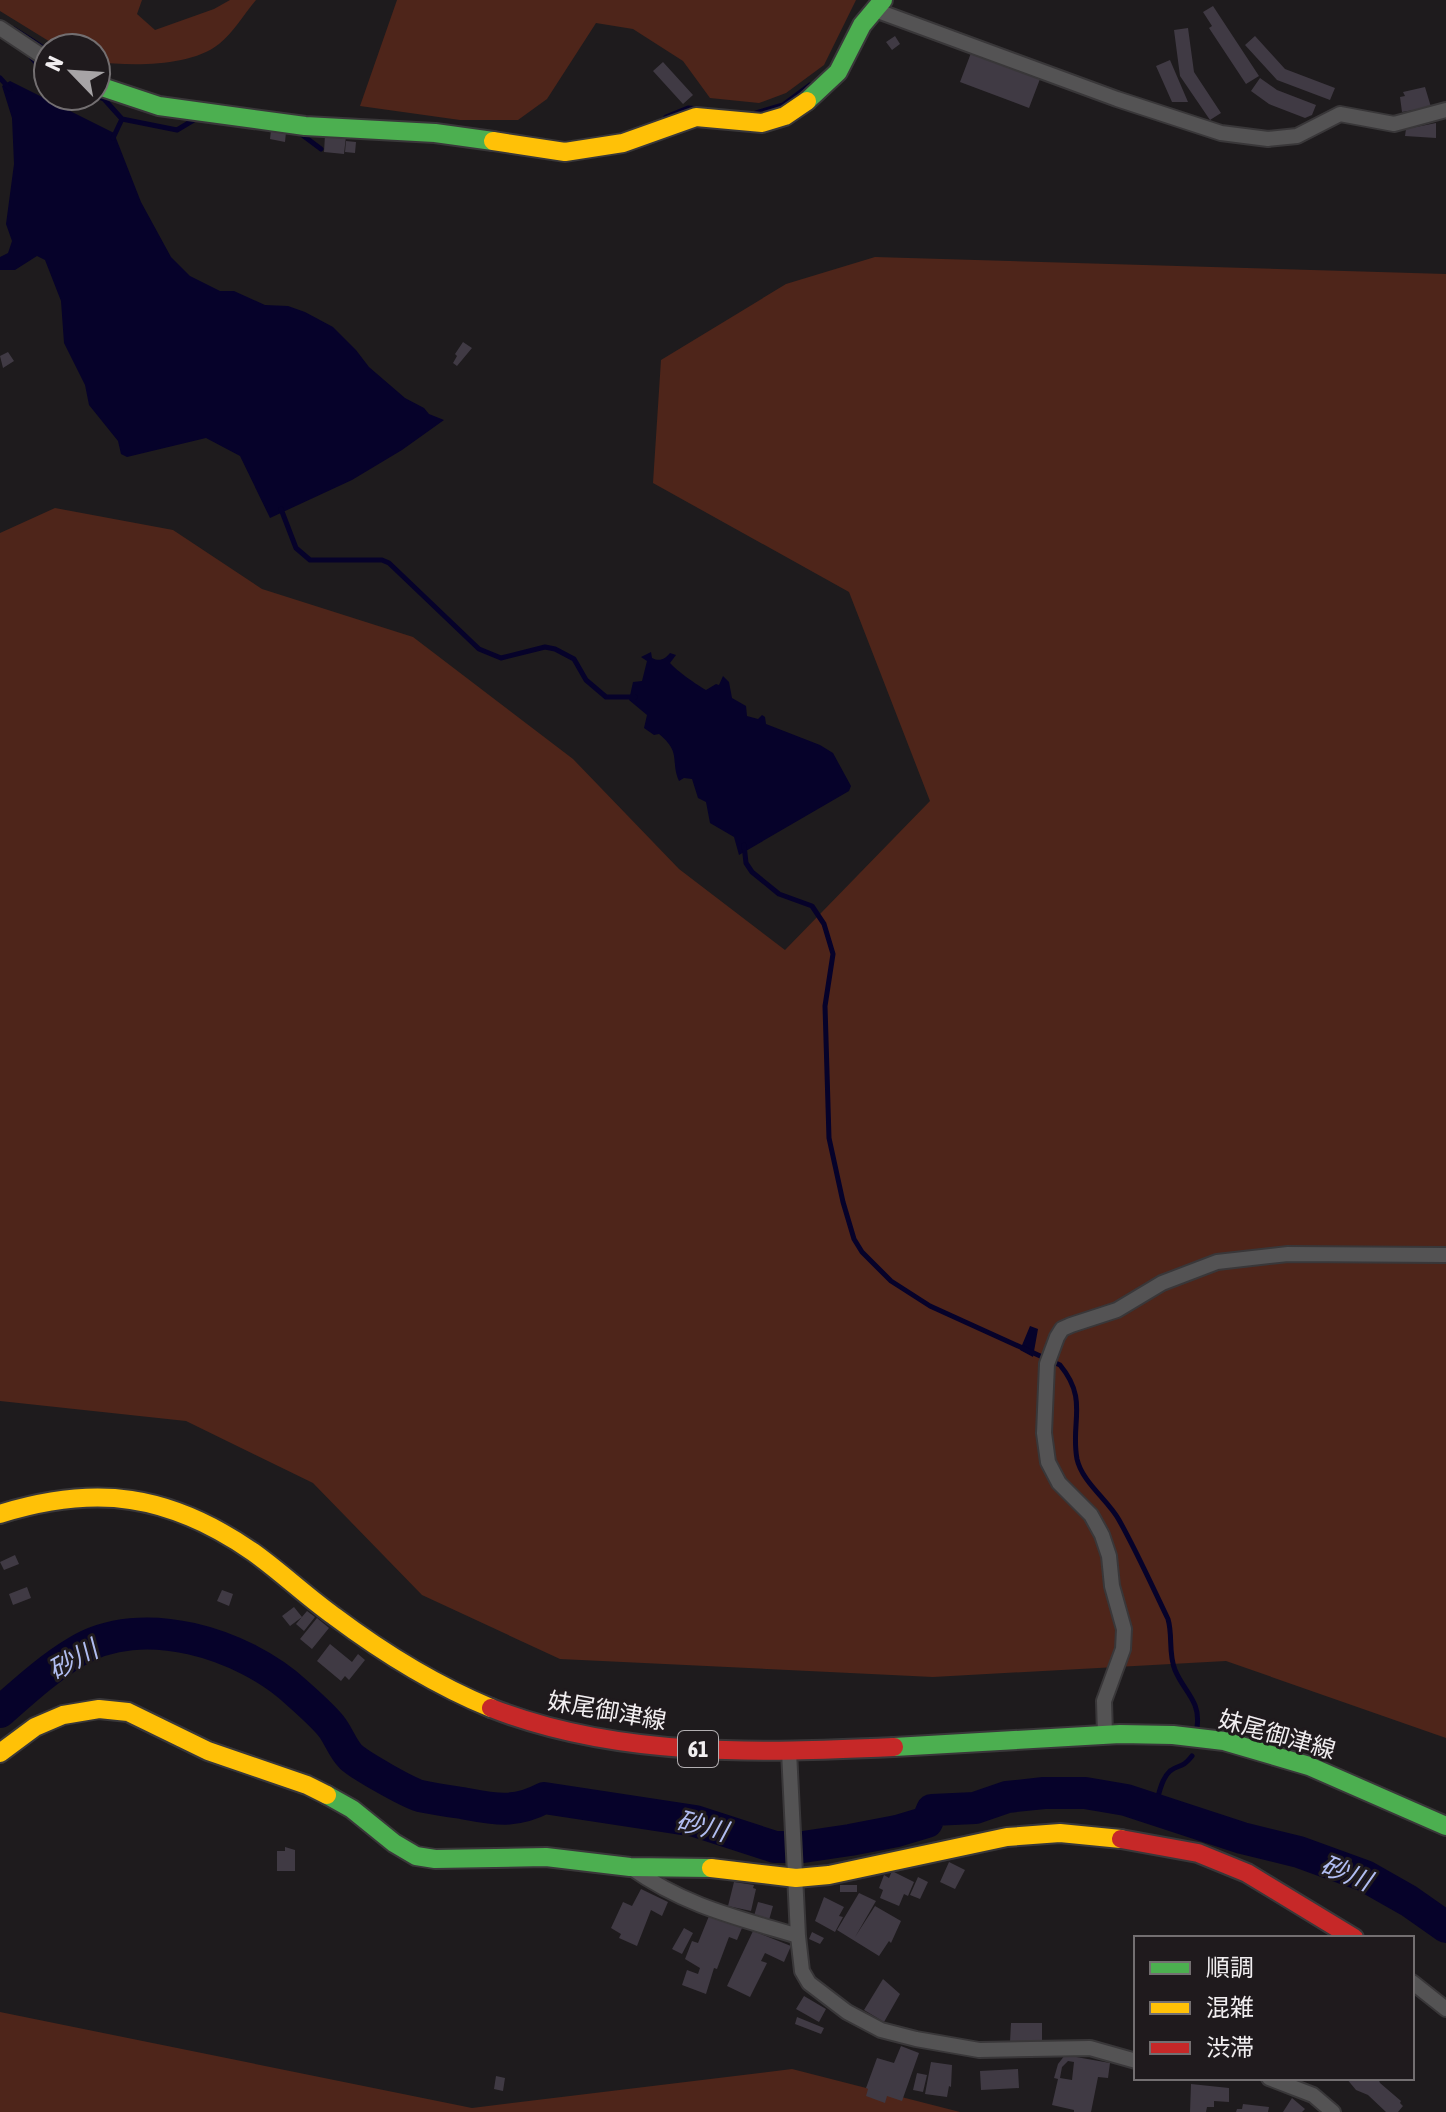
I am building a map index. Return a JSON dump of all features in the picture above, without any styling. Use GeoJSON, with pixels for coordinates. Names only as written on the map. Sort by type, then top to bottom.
{"type":"FeatureCollection","features":[{"type":"Feature","properties":{"kind":"street"},"geometry":{"type":"LineString","coordinates":[[112,90],[159,106],[305,126],[435,133],[573,152],[623,143],[696,117],[762,123],[785,116],[800,107],[838,72],[862,25],[879,5],[1130,104],[1221,133],[1268,139],[1297,136],[1340,114],[1394,124],[1446,110]]}},
{"type":"Feature","properties":{"kind":"street"},"geometry":{"type":"LineString","coordinates":[[0,28],[32,49]]}},
{"type":"Feature","properties":{"kind":"street"},"geometry":{"type":"LineString","coordinates":[[1105,1735],[1104,1701],[1123,1649],[1124,1629],[1102,1535],[1091,1515],[1059,1483],[1048,1462],[1044,1433],[1048,1360],[1062,1329],[1117,1310],[1162,1283],[1217,1262],[1288,1254],[1446,1255]]}},
{"type":"Feature","properties":{"kind":"street","name":"妹尾御津線"},"geometry":{"type":"LineString","coordinates":[[0,1514],[68,1496],[129,1498],[191,1516],[252,1552],[357,1634],[469,1697],[521,1719],[572,1733],[622,1743],[684,1749],[789,1751],[1105,1735],[1180,1736],[1225,1741],[1330,1774],[1446,1826]]}},
{"type":"Feature","properties":{"kind":"street"},"geometry":{"type":"LineString","coordinates":[[0,1753],[35,1727],[63,1715],[99,1709],[128,1712],[208,1751],[307,1785],[352,1809],[416,1856],[435,1859],[546,1857],[630,1867],[728,1868],[796,1874],[844,1872],[1007,1837],[1060,1833],[1139,1841],[1198,1853],[1247,1873],[1351,1936]]}},
{"type":"Feature","properties":{"kind":"street"},"geometry":{"type":"LineString","coordinates":[[789,1751],[798,1936],[802,1971],[809,1983],[847,2012],[881,2030],[916,2039],[979,2050],[1090,2048],[1134,2060]]}},
{"type":"Feature","properties":{"kind":"street"},"geometry":{"type":"LineString","coordinates":[[630,1867],[674,1896],[698,1906],[798,1936]]}},
{"type":"Feature","properties":{"kind":"street"},"geometry":{"type":"LineString","coordinates":[[1414,1984],[1446,2009]]}},
{"type":"Feature","properties":{"kind":"street"},"geometry":{"type":"LineString","coordinates":[[1274,2080],[1313,2095],[1333,2112]]}},
{"type":"Feature","properties":{"kind":"shaded area"},"geometry":{"type":"Polygon","coordinates":[[[0,0],[142,0],[137,14],[155,30],[214,9],[230,0],[256,0],[229,34],[207,52],[177,61],[143,64],[112,63],[112,32],[34,32],[0,11],[0,0]]]}},
{"type":"Feature","properties":{"kind":"shaded area"},"geometry":{"type":"Polygon","coordinates":[[[397,0],[856,0],[824,65],[786,93],[759,103],[710,98],[683,61],[633,29],[596,23],[547,99],[518,120],[460,120],[360,106],[397,0]]]}},
{"type":"Feature","properties":{"kind":"shaded area"},"geometry":{"type":"Polygon","coordinates":[[[10,81],[32,92],[32,112],[72,112],[114,133],[141,202],[171,257],[190,276],[220,291],[234,291],[265,305],[288,306],[305,312],[333,327],[369,367],[405,398],[444,420],[352,480],[270,518],[240,456],[206,438],[127,457],[121,454],[118,441],[89,405],[85,385],[64,343],[61,301],[45,260],[37,256],[15,270],[0,270],[0,257],[8,253],[12,241],[6,224],[14,164],[12,118],[2,86],[10,81]]]}},
{"type":"Feature","properties":{"kind":"shaded area"},"geometry":{"type":"Polygon","coordinates":[[[875,257],[1446,274],[1446,1738],[1226,1661],[933,1677],[560,1659],[422,1595],[313,1483],[186,1421],[0,1401],[0,533],[55,508],[173,530],[262,589],[413,637],[573,759],[679,869],[785,950],[930,801],[849,592],[653,483],[661,360],[786,284],[875,257]]]}},
{"type":"Feature","properties":{"kind":"shaded area"},"geometry":{"type":"Polygon","coordinates":[[[651,652],[652,658],[657,660],[670,653],[676,655],[670,663],[706,690],[719,685],[723,676],[729,682],[732,698],[746,706],[747,716],[758,719],[762,715],[766,724],[833,753],[851,786],[849,791],[739,855],[734,837],[710,823],[706,802],[698,798],[692,779],[679,781],[671,747],[659,734],[654,735],[644,728],[647,715],[629,700],[633,682],[642,681],[647,661],[641,657],[651,652]]]}},
{"type":"Feature","properties":{"kind":"shaded area"},"geometry":{"type":"Polygon","coordinates":[[[1030,1326],[1038,1329],[1033,1357],[1020,1350],[1030,1326]]]}},
{"type":"Feature","properties":{"kind":"shaded area"},"geometry":{"type":"Polygon","coordinates":[[[0,2012],[472,2108],[792,2069],[960,2112],[0,2112],[0,2012]]]}},
{"type":"Feature","properties":{"kind":"building"},"geometry":{"type":"Polygon","coordinates":[[[1213,6],[1259,76],[1246,84],[1209,28],[1212,26],[1203,12],[1213,6]]]}},
{"type":"Feature","properties":{"kind":"building"},"geometry":{"type":"Polygon","coordinates":[[[1188,28],[1194,72],[1221,113],[1210,120],[1180,76],[1174,30],[1188,28]]]}},
{"type":"Feature","properties":{"kind":"building"},"geometry":{"type":"Polygon","coordinates":[[[895,36],[900,44],[892,50],[886,42],[895,36]]]}},
{"type":"Feature","properties":{"kind":"building"},"geometry":{"type":"Polygon","coordinates":[[[1255,36],[1285,69],[1335,88],[1330,100],[1277,80],[1245,45],[1255,36]]]}},
{"type":"Feature","properties":{"kind":"building"},"geometry":{"type":"Polygon","coordinates":[[[971,53],[1040,79],[1029,108],[960,82],[971,53]]]}},
{"type":"Feature","properties":{"kind":"building"},"geometry":{"type":"Polygon","coordinates":[[[1170,60],[1188,102],[1172,102],[1156,66],[1170,60]]]}},
{"type":"Feature","properties":{"kind":"building"},"geometry":{"type":"Polygon","coordinates":[[[663,62],[693,95],[683,104],[653,71],[663,62]]]}},
{"type":"Feature","properties":{"kind":"building"},"geometry":{"type":"Polygon","coordinates":[[[1260,78],[1277,90],[1316,105],[1312,115],[1305,118],[1269,104],[1251,91],[1260,78]]]}},
{"type":"Feature","properties":{"kind":"building"},"geometry":{"type":"Polygon","coordinates":[[[1425,87],[1431,107],[1402,112],[1400,97],[1405,96],[1403,92],[1425,87]]]}},
{"type":"Feature","properties":{"kind":"building"},"geometry":{"type":"Polygon","coordinates":[[[1436,123],[1436,138],[1405,136],[1406,129],[1436,123]]]}},
{"type":"Feature","properties":{"kind":"building"},"geometry":{"type":"Polygon","coordinates":[[[271,130],[286,132],[285,142],[270,139],[271,130]]]}},
{"type":"Feature","properties":{"kind":"building"},"geometry":{"type":"Polygon","coordinates":[[[325,135],[346,136],[344,154],[324,152],[325,135]]]}},
{"type":"Feature","properties":{"kind":"building"},"geometry":{"type":"Polygon","coordinates":[[[346,141],[356,142],[355,153],[345,152],[346,141]]]}},
{"type":"Feature","properties":{"kind":"building"},"geometry":{"type":"Polygon","coordinates":[[[463,342],[472,348],[457,366],[453,363],[455,354],[463,342]]]}},
{"type":"Feature","properties":{"kind":"building"},"geometry":{"type":"Polygon","coordinates":[[[8,352],[14,361],[3,368],[0,356],[8,352]]]}},
{"type":"Feature","properties":{"kind":"building"},"geometry":{"type":"Polygon","coordinates":[[[15,1555],[19,1564],[4,1570],[0,1562],[15,1555]]]}},
{"type":"Feature","properties":{"kind":"building"},"geometry":{"type":"Polygon","coordinates":[[[27,1587],[31,1598],[13,1605],[9,1594],[27,1587]]]}},
{"type":"Feature","properties":{"kind":"building"},"geometry":{"type":"Polygon","coordinates":[[[222,1590],[233,1594],[229,1606],[217,1601],[222,1590]]]}},
{"type":"Feature","properties":{"kind":"building"},"geometry":{"type":"Polygon","coordinates":[[[294,1607],[302,1617],[290,1626],[282,1616],[294,1607]]]}},
{"type":"Feature","properties":{"kind":"building"},"geometry":{"type":"Polygon","coordinates":[[[307,1611],[315,1617],[304,1631],[296,1624],[307,1611]]]}},
{"type":"Feature","properties":{"kind":"building"},"geometry":{"type":"Polygon","coordinates":[[[317,1618],[329,1628],[312,1649],[300,1639],[317,1618]]]}},
{"type":"Feature","properties":{"kind":"building"},"geometry":{"type":"Polygon","coordinates":[[[330,1644],[352,1662],[358,1654],[365,1660],[349,1680],[345,1676],[341,1681],[317,1661],[330,1644]]]}},
{"type":"Feature","properties":{"kind":"building"},"geometry":{"type":"Polygon","coordinates":[[[285,1847],[295,1850],[295,1871],[277,1871],[277,1851],[285,1851],[285,1847]]]}},
{"type":"Feature","properties":{"kind":"building"},"geometry":{"type":"Polygon","coordinates":[[[949,1862],[965,1870],[955,1889],[940,1882],[949,1862]]]}},
{"type":"Feature","properties":{"kind":"building"},"geometry":{"type":"Polygon","coordinates":[[[892,1871],[914,1882],[899,1906],[880,1898],[883,1890],[879,1888],[884,1875],[889,1878],[892,1871]]]}},
{"type":"Feature","properties":{"kind":"building"},"geometry":{"type":"Polygon","coordinates":[[[918,1877],[928,1882],[920,1899],[910,1895],[918,1877]]]}},
{"type":"Feature","properties":{"kind":"building"},"geometry":{"type":"Polygon","coordinates":[[[734,1882],[754,1885],[756,1889],[751,1911],[728,1906],[734,1882]]]}},
{"type":"Feature","properties":{"kind":"building"},"geometry":{"type":"Polygon","coordinates":[[[840,1885],[857,1885],[857,1892],[840,1892],[840,1885]]]}},
{"type":"Feature","properties":{"kind":"building"},"geometry":{"type":"Polygon","coordinates":[[[641,1889],[668,1902],[662,1916],[651,1910],[637,1946],[619,1938],[621,1934],[611,1928],[623,1902],[632,1906],[641,1889]]]}},
{"type":"Feature","properties":{"kind":"building"},"geometry":{"type":"Polygon","coordinates":[[[859,1893],[876,1901],[855,1937],[875,1906],[901,1921],[891,1943],[889,1941],[879,1956],[837,1930],[859,1893]]]}},
{"type":"Feature","properties":{"kind":"building"},"geometry":{"type":"Polygon","coordinates":[[[824,1897],[844,1907],[839,1916],[843,1917],[835,1932],[815,1921],[824,1897]]]}},
{"type":"Feature","properties":{"kind":"building"},"geometry":{"type":"Polygon","coordinates":[[[758,1902],[773,1906],[769,1920],[754,1916],[758,1902]]]}},
{"type":"Feature","properties":{"kind":"building"},"geometry":{"type":"Polygon","coordinates":[[[709,1916],[742,1928],[737,1940],[729,1937],[706,1994],[682,1985],[687,1970],[698,1974],[700,1968],[685,1959],[692,1941],[698,1943],[709,1916]]]}},
{"type":"Feature","properties":{"kind":"building"},"geometry":{"type":"Polygon","coordinates":[[[684,1928],[693,1933],[682,1954],[672,1949],[684,1928]]]}},
{"type":"Feature","properties":{"kind":"building"},"geometry":{"type":"Polygon","coordinates":[[[753,1931],[791,1946],[784,1962],[765,1953],[761,1961],[767,1963],[750,1997],[727,1986],[753,1931]]]}},
{"type":"Feature","properties":{"kind":"building"},"geometry":{"type":"Polygon","coordinates":[[[812,1932],[824,1938],[820,1944],[809,1939],[812,1932]]]}},
{"type":"Feature","properties":{"kind":"building"},"geometry":{"type":"Polygon","coordinates":[[[883,1979],[900,1994],[884,2022],[864,2010],[883,1979]]]}},
{"type":"Feature","properties":{"kind":"building"},"geometry":{"type":"Polygon","coordinates":[[[804,1996],[826,2009],[819,2022],[796,2009],[804,1996]]]}},
{"type":"Feature","properties":{"kind":"building"},"geometry":{"type":"Polygon","coordinates":[[[797,2017],[824,2028],[821,2034],[795,2024],[797,2017]]]}},
{"type":"Feature","properties":{"kind":"building"},"geometry":{"type":"Polygon","coordinates":[[[1011,2023],[1042,2023],[1042,2041],[1015,2045],[1015,2042],[1010,2042],[1011,2023]]]}},
{"type":"Feature","properties":{"kind":"building"},"geometry":{"type":"Polygon","coordinates":[[[901,2046],[919,2053],[902,2101],[887,2096],[885,2103],[866,2096],[877,2058],[894,2063],[901,2046]]]}},
{"type":"Feature","properties":{"kind":"building"},"geometry":{"type":"Polygon","coordinates":[[[1065,2055],[1110,2063],[1108,2078],[1098,2077],[1091,2112],[1074,2112],[1052,2105],[1058,2064],[1065,2055]],[[1068,2061],[1062,2067],[1060,2078],[1072,2080],[1074,2062],[1068,2061]]]}},
{"type":"Feature","properties":{"kind":"building"},"geometry":{"type":"Polygon","coordinates":[[[931,2062],[952,2065],[951,2087],[947,2097],[925,2094],[931,2062]]]}},
{"type":"Feature","properties":{"kind":"building"},"geometry":{"type":"Polygon","coordinates":[[[1018,2069],[1019,2088],[981,2090],[980,2071],[1018,2069]]]}},
{"type":"Feature","properties":{"kind":"building"},"geometry":{"type":"Polygon","coordinates":[[[917,2073],[927,2075],[923,2092],[913,2090],[917,2073]]]}},
{"type":"Feature","properties":{"kind":"building"},"geometry":{"type":"Polygon","coordinates":[[[496,2076],[505,2078],[503,2091],[494,2089],[496,2076]]]}},
{"type":"Feature","properties":{"kind":"building"},"geometry":{"type":"Polygon","coordinates":[[[1348,2080],[1379,2080],[1403,2106],[1398,2112],[1386,2112],[1368,2095],[1356,2090],[1348,2080]]]}},
{"type":"Feature","properties":{"kind":"building"},"geometry":{"type":"Polygon","coordinates":[[[1191,2084],[1229,2088],[1229,2102],[1214,2101],[1214,2107],[1207,2107],[1206,2112],[1190,2112],[1191,2084]]]}},
{"type":"Feature","properties":{"kind":"building"},"geometry":{"type":"Polygon","coordinates":[[[1292,2098],[1305,2109],[1302,2112],[1283,2112],[1292,2098]]]}},
{"type":"Feature","properties":{"kind":"building"},"geometry":{"type":"Polygon","coordinates":[[[1243,2104],[1269,2107],[1268,2112],[1236,2112],[1242,2109],[1243,2104]]]}},
{"type":"Feature","properties":{"kind":"waterway"},"geometry":{"type":"LineString","coordinates":[[14,29],[32,40]]}},
{"type":"Feature","properties":{"kind":"waterway"},"geometry":{"type":"LineString","coordinates":[[32,49],[32,58]]}},
{"type":"Feature","properties":{"kind":"waterway"},"geometry":{"type":"LineString","coordinates":[[0,78],[10,89]]}},
{"type":"Feature","properties":{"kind":"waterway"},"geometry":{"type":"LineString","coordinates":[[756,113],[783,105],[810,85]]}},
{"type":"Feature","properties":{"kind":"waterway"},"geometry":{"type":"LineString","coordinates":[[112,108],[122,119],[177,130],[197,118]]}},
{"type":"Feature","properties":{"kind":"waterway"},"geometry":{"type":"LineString","coordinates":[[666,117],[688,108],[698,109]]}},
{"type":"Feature","properties":{"kind":"waterway"},"geometry":{"type":"LineString","coordinates":[[113,138],[122,119]]}},
{"type":"Feature","properties":{"kind":"waterway"},"geometry":{"type":"LineString","coordinates":[[301,134],[321,149]]}},
{"type":"Feature","properties":{"kind":"waterway"},"geometry":{"type":"LineString","coordinates":[[281,509],[296,548],[310,560],[382,560],[389,563],[479,649],[501,658],[545,647],[555,649],[574,659],[586,680],[606,697],[635,697]]}},
{"type":"Feature","properties":{"kind":"waterway"},"geometry":{"type":"LineString","coordinates":[[744,845],[746,863],[752,872],[779,894],[812,906],[824,924],[833,954],[825,1006],[829,1138],[854,1239],[862,1252],[891,1281],[930,1306],[1060,1365],[1074,1389],[1077,1411],[1075,1446],[1080,1467],[1119,1520],[1168,1619],[1173,1664],[1197,1710],[1197,1727]]}},
{"type":"Feature","properties":{"kind":"waterway","name":"砂川"},"geometry":{"type":"LineString","coordinates":[[0,1712],[46,1672],[76,1652],[102,1640],[131,1634],[161,1634],[221,1647],[274,1675],[327,1722],[351,1757],[420,1796],[504,1809],[544,1798],[695,1821],[775,1847],[803,1847],[897,1831],[927,1822],[932,1810],[975,1808],[1007,1797],[1085,1793],[1126,1800],[1242,1838],[1299,1852],[1365,1876],[1446,1927]]}},
{"type":"Feature","properties":{"kind":"waterway"},"geometry":{"type":"LineString","coordinates":[[1154,1811],[1167,1775],[1192,1756]]}},
{"type":"Feature","properties":{"kind":"traffic: fast"},"geometry":{"type":"LineString","coordinates":[[807,101],[838,72],[862,25],[883,0]]}},
{"type":"Feature","properties":{"kind":"traffic: fast"},"geometry":{"type":"LineString","coordinates":[[112,90],[159,106],[305,126],[435,133],[493,141]]}},
{"type":"Feature","properties":{"kind":"traffic: fast"},"geometry":{"type":"LineString","coordinates":[[894,1747],[1120,1734],[1173,1735],[1224,1741],[1309,1766],[1446,1826]]}},
{"type":"Feature","properties":{"kind":"traffic: fast"},"geometry":{"type":"LineString","coordinates":[[327,1795],[352,1809],[394,1843],[416,1856],[435,1859],[546,1857],[630,1867],[711,1868]]}},
{"type":"Feature","properties":{"kind":"traffic: slow"},"geometry":{"type":"LineString","coordinates":[[493,141],[565,152],[623,143],[696,117],[762,123],[785,116],[807,101]]}},
{"type":"Feature","properties":{"kind":"traffic: slow"},"geometry":{"type":"LineString","coordinates":[[0,1514],[68,1499],[100,1498],[131,1500],[192,1517],[253,1552],[390,1655],[491,1708]]}},
{"type":"Feature","properties":{"kind":"traffic: slow"},"geometry":{"type":"LineString","coordinates":[[0,1753],[35,1727],[63,1715],[99,1709],[128,1712],[208,1751],[307,1785],[327,1795]]}},
{"type":"Feature","properties":{"kind":"traffic: slow"},"geometry":{"type":"LineString","coordinates":[[711,1868],[796,1878],[829,1875],[1007,1837],[1060,1833],[1121,1839]]}},
{"type":"Feature","properties":{"kind":"traffic: jam"},"geometry":{"type":"LineString","coordinates":[[491,1708],[539,1724],[639,1744],[741,1750],[894,1747]]}},
{"type":"Feature","properties":{"kind":"traffic: jam"},"geometry":{"type":"LineString","coordinates":[[1121,1839],[1198,1853],[1247,1873],[1351,1936]]}}]}
